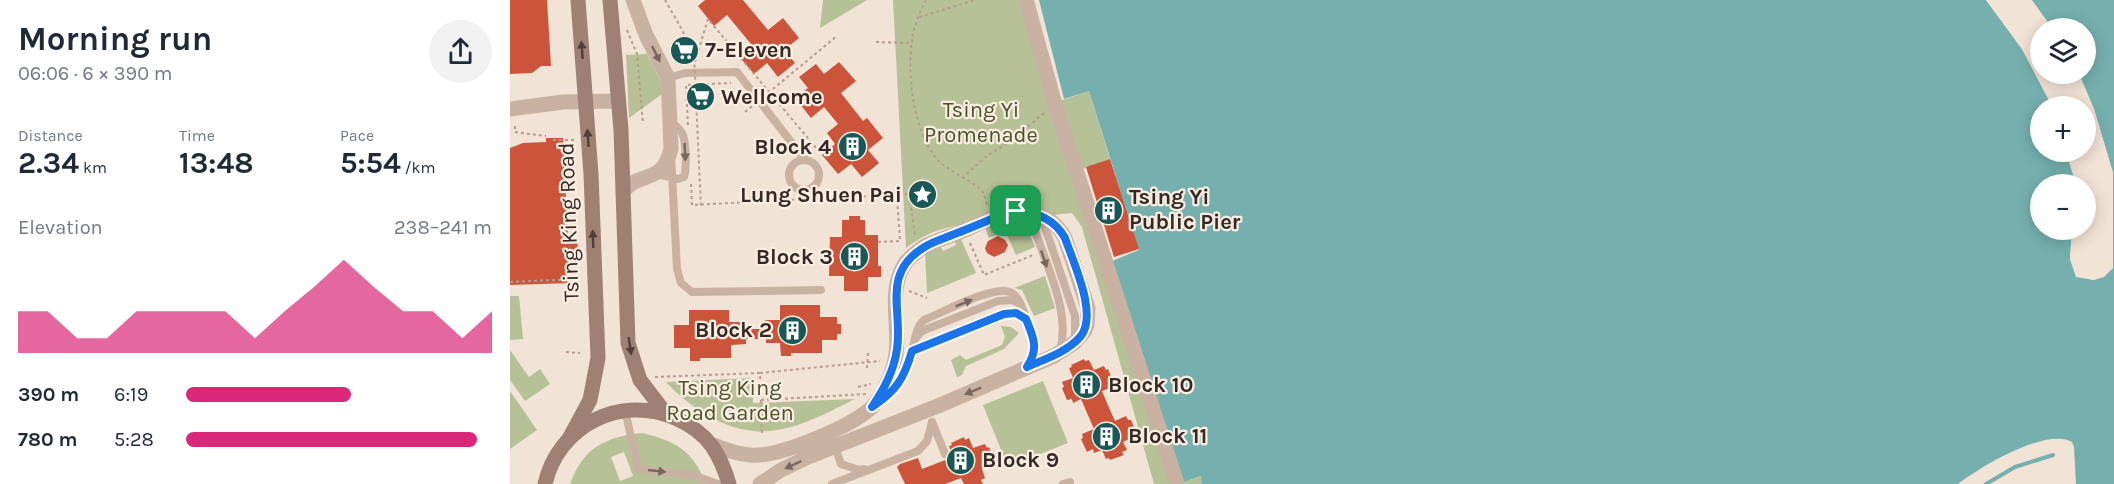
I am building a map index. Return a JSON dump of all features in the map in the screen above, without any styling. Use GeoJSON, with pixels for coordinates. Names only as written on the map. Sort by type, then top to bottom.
{"type":"FeatureCollection","features":[{"type":"Feature","properties":{"kind":"main road","name":"Tsing King Road"},"geometry":{"type":"LineString","coordinates":[[570,437],[590,400],[598,358],[591,174],[578,0]]}},
{"type":"Feature","properties":{"kind":"main road"},"geometry":{"type":"LineString","coordinates":[[610,0],[623,191],[628,343],[640,380],[666,414]]}},
{"type":"Feature","properties":{"kind":"main road"},"geometry":{"type":"LineString","coordinates":[[544,480],[557,453],[570,437],[586,424],[605,415],[625,410],[646,410],[666,414],[697,431],[711,444],[723,464],[729,484]]}},
{"type":"Feature","properties":{"kind":"street"},"geometry":{"type":"LineString","coordinates":[[623,191],[639,180],[657,174],[663,169],[671,149],[668,78],[646,35],[633,0]]}},
{"type":"Feature","properties":{"kind":"street"},"geometry":{"type":"LineString","coordinates":[[1026,0],[1055,104],[1178,484]]}},
{"type":"Feature","properties":{"kind":"street"},"geometry":{"type":"LineString","coordinates":[[510,109],[586,101],[618,101]]}},
{"type":"Feature","properties":{"kind":"street"},"geometry":{"type":"LineString","coordinates":[[711,444],[734,453],[751,456],[788,450],[828,432],[882,391],[894,363],[898,346],[895,295],[898,277],[907,261],[922,248],[1008,212],[1036,214],[1060,229],[1088,308],[1087,325],[1074,343],[929,416],[835,447],[781,470],[760,484]]}},
{"type":"Feature","properties":{"kind":"lane"},"geometry":{"type":"LineString","coordinates":[[668,78],[686,73],[737,72],[805,160],[814,163],[819,171],[816,185],[801,190],[790,181],[789,170],[795,162],[805,160]]}},
{"type":"Feature","properties":{"kind":"lane"},"geometry":{"type":"LineString","coordinates":[[657,174],[673,178],[684,177],[686,172],[682,132],[670,120]]}},
{"type":"Feature","properties":{"kind":"lane"},"geometry":{"type":"LineString","coordinates":[[671,149],[677,269],[681,283],[692,292],[821,290]]}},
{"type":"Feature","properties":{"kind":"lane"},"geometry":{"type":"LineString","coordinates":[[657,174],[668,184],[674,199]]}},
{"type":"Feature","properties":{"kind":"lane"},"geometry":{"type":"LineString","coordinates":[[1016,211],[1024,213],[1034,228],[1062,311],[1064,335],[1060,352]]}},
{"type":"Feature","properties":{"kind":"lane"},"geometry":{"type":"LineString","coordinates":[[869,400],[887,397],[897,387],[907,369],[917,328],[924,320],[993,291],[1009,291],[1014,294],[1020,304],[1035,348],[1027,367]]}},
{"type":"Feature","properties":{"kind":"lane"},"geometry":{"type":"LineString","coordinates":[[912,351],[1004,314],[1016,313],[1026,319]]}},
{"type":"Feature","properties":{"kind":"lane"},"geometry":{"type":"LineString","coordinates":[[625,410],[638,469],[693,475],[718,484]]}},
{"type":"Feature","properties":{"kind":"lane"},"geometry":{"type":"LineString","coordinates":[[929,416],[945,454]]}},
{"type":"Feature","properties":{"kind":"lane"},"geometry":{"type":"LineString","coordinates":[[832,484],[918,451],[927,441],[929,416]]}},
{"type":"Feature","properties":{"kind":"lane"},"geometry":{"type":"LineString","coordinates":[[835,447],[841,464],[859,470],[877,467]]}},
{"type":"Feature","properties":{"kind":"path"},"geometry":{"type":"LineString","coordinates":[[664,0],[694,54],[700,208]]}},
{"type":"Feature","properties":{"kind":"path"},"geometry":{"type":"LineString","coordinates":[[926,0],[912,43],[913,94],[923,136],[937,159],[982,191],[990,213]]}},
{"type":"Feature","properties":{"kind":"path"},"geometry":{"type":"LineString","coordinates":[[919,17],[976,0]]}},
{"type":"Feature","properties":{"kind":"path"},"geometry":{"type":"LineString","coordinates":[[627,28],[637,54],[643,124]]}},
{"type":"Feature","properties":{"kind":"path"},"geometry":{"type":"LineString","coordinates":[[744,112],[837,36]]}},
{"type":"Feature","properties":{"kind":"path"},"geometry":{"type":"LineString","coordinates":[[876,42],[912,43]]}},
{"type":"Feature","properties":{"kind":"path"},"geometry":{"type":"LineString","coordinates":[[689,133],[686,85],[729,84],[742,78]]}},
{"type":"Feature","properties":{"kind":"path"},"geometry":{"type":"LineString","coordinates":[[962,178],[988,155],[1010,142],[1055,104]]}},
{"type":"Feature","properties":{"kind":"path"},"geometry":{"type":"LineString","coordinates":[[514,126],[515,132],[546,136]]}},
{"type":"Feature","properties":{"kind":"path"},"geometry":{"type":"LineString","coordinates":[[553,141],[578,140]]}},
{"type":"Feature","properties":{"kind":"path"},"geometry":{"type":"LineString","coordinates":[[691,181],[692,205],[909,194],[916,244]]}},
{"type":"Feature","properties":{"kind":"path"},"geometry":{"type":"LineString","coordinates":[[878,242],[900,241],[897,196]]}},
{"type":"Feature","properties":{"kind":"path"},"geometry":{"type":"LineString","coordinates":[[965,230],[984,275],[1033,255]]}},
{"type":"Feature","properties":{"kind":"path"},"geometry":{"type":"LineString","coordinates":[[510,282],[579,279]]}},
{"type":"Feature","properties":{"kind":"path"},"geometry":{"type":"LineString","coordinates":[[903,290],[927,298]]}},
{"type":"Feature","properties":{"kind":"path"},"geometry":{"type":"LineString","coordinates":[[566,352],[580,352]]}},
{"type":"Feature","properties":{"kind":"path"},"geometry":{"type":"LineString","coordinates":[[867,368],[868,352]]}},
{"type":"Feature","properties":{"kind":"path"},"geometry":{"type":"LineString","coordinates":[[655,376],[760,373],[884,361]]}},
{"type":"Feature","properties":{"kind":"path"},"geometry":{"type":"LineString","coordinates":[[760,373],[762,435]]}},
{"type":"Feature","properties":{"kind":"path"},"geometry":{"type":"LineString","coordinates":[[858,387],[874,383]]}},
{"type":"Feature","properties":{"kind":"path"},"geometry":{"type":"LineString","coordinates":[[761,400],[869,400]]}},
{"type":"Feature","properties":{"kind":"green space"},"geometry":{"type":"Polygon","coordinates":[[[823,0],[867,0],[820,28],[823,0]]]}},
{"type":"Feature","properties":{"kind":"green space","name":"Tsing Yi Promenade"},"geometry":{"type":"Polygon","coordinates":[[[893,0],[1034,0],[1060,101],[1089,91],[1110,159],[1079,170],[1184,482],[1202,476],[1202,484],[1154,484],[1082,227],[1072,213],[1023,218],[1035,247],[1016,255],[1005,231],[989,238],[985,227],[996,221],[938,230],[906,248],[893,0]]]}},
{"type":"Feature","properties":{"kind":"green space"},"geometry":{"type":"Polygon","coordinates":[[[647,54],[662,83],[662,94],[629,118],[626,55],[647,54]]]}},
{"type":"Feature","properties":{"kind":"green space"},"geometry":{"type":"Polygon","coordinates":[[[960,237],[976,273],[927,293],[925,252],[940,245],[943,251],[956,245],[954,239],[960,237]]]}},
{"type":"Feature","properties":{"kind":"green space"},"geometry":{"type":"Polygon","coordinates":[[[1045,276],[1055,308],[1034,316],[1022,290],[1014,288],[1045,276]]]}},
{"type":"Feature","properties":{"kind":"green space"},"geometry":{"type":"Polygon","coordinates":[[[510,296],[519,296],[523,339],[510,340],[510,296]]]}},
{"type":"Feature","properties":{"kind":"green space"},"geometry":{"type":"Polygon","coordinates":[[[1001,326],[1011,327],[1019,333],[1004,349],[966,366],[962,375],[957,377],[951,360],[960,355],[966,360],[1002,345],[1005,336],[1001,326]]]}},
{"type":"Feature","properties":{"kind":"green space"},"geometry":{"type":"Polygon","coordinates":[[[510,350],[529,377],[540,369],[550,384],[525,401],[510,380],[510,350]]]}},
{"type":"Feature","properties":{"kind":"green space","name":"Tsing King Road Garden"},"geometry":{"type":"Polygon","coordinates":[[[752,378],[753,403],[855,399],[797,425],[777,430],[746,430],[716,420],[702,412],[666,382],[752,378]]]}},
{"type":"Feature","properties":{"kind":"green space"},"geometry":{"type":"Polygon","coordinates":[[[1043,381],[1068,443],[1008,467],[983,405],[1043,381]]]}},
{"type":"Feature","properties":{"kind":"green space"},"geometry":{"type":"Polygon","coordinates":[[[510,391],[537,430],[510,449],[510,391]]]}},
{"type":"Feature","properties":{"kind":"green space"},"geometry":{"type":"Polygon","coordinates":[[[642,433],[682,449],[695,463],[706,484],[570,484],[582,461],[597,446],[606,441],[642,433]],[[624,452],[611,457],[620,481],[633,476],[624,452]]]}},
{"type":"Feature","properties":{"kind":"water"},"geometry":{"type":"Polygon","coordinates":[[[1039,0],[1986,0],[2022,49],[2030,64],[2030,84],[2040,84],[2047,96],[2030,96],[2030,162],[2069,162],[2073,174],[2030,174],[2030,240],[2071,240],[2070,259],[2076,276],[2094,280],[2113,268],[2113,173],[2096,116],[2096,96],[2088,96],[2083,84],[2096,84],[2096,18],[2045,18],[2032,0],[2114,0],[2114,484],[2076,484],[2074,447],[2072,442],[2061,439],[2030,444],[1997,459],[1958,484],[1202,484],[1201,476],[1184,482],[1112,261],[1139,250],[1089,91],[1064,99],[1039,0]]]}},
{"type":"Feature","properties":{"kind":"pier"},"geometry":{"type":"Polygon","coordinates":[[[1986,0],[1990,0],[2025,47],[2030,57],[2030,64],[2022,49],[1986,0]]]}},
{"type":"Feature","properties":{"kind":"pier"},"geometry":{"type":"Polygon","coordinates":[[[2040,84],[2044,84],[2050,96],[2047,96],[2040,84]]]}},
{"type":"Feature","properties":{"kind":"pier"},"geometry":{"type":"Polygon","coordinates":[[[2080,84],[2083,84],[2088,96],[2085,96],[2080,84]]]}},
{"type":"Feature","properties":{"kind":"pier"},"geometry":{"type":"Polygon","coordinates":[[[2096,116],[2113,173],[2113,268],[2104,277],[2094,280],[2076,277],[2070,259],[2071,240],[2074,240],[2073,258],[2078,274],[2094,277],[2102,275],[2110,267],[2110,173],[2096,127],[2096,116]]]}},
{"type":"Feature","properties":{"kind":"building"},"geometry":{"type":"Polygon","coordinates":[[[510,0],[547,0],[551,66],[541,66],[532,73],[510,74],[510,0]]]}},
{"type":"Feature","properties":{"kind":"building"},"geometry":{"type":"Polygon","coordinates":[[[705,0],[743,0],[768,30],[783,18],[799,38],[784,50],[795,63],[778,77],[767,63],[754,74],[738,55],[751,44],[727,15],[714,26],[698,6],[705,0]]]}},
{"type":"Feature","properties":{"kind":"building"},"geometry":{"type":"Polygon","coordinates":[[[839,62],[856,81],[841,93],[863,121],[867,118],[883,138],[868,150],[879,163],[862,177],[851,164],[838,174],[822,155],[835,144],[827,133],[838,124],[824,107],[811,118],[795,98],[808,88],[799,77],[816,64],[824,74],[839,62]]]}},
{"type":"Feature","properties":{"kind":"building"},"geometry":{"type":"Polygon","coordinates":[[[546,138],[563,138],[568,238],[577,238],[578,251],[568,252],[570,283],[510,285],[510,148],[523,143],[546,142],[546,138]]]}},
{"type":"Feature","properties":{"kind":"building","name":"Tsing Yi Public Pier"},"geometry":{"type":"Polygon","coordinates":[[[1110,159],[1139,249],[1114,257],[1086,167],[1110,159]]]}},
{"type":"Feature","properties":{"kind":"building","name":"Block 3"},"geometry":{"type":"Polygon","coordinates":[[[849,216],[860,216],[860,220],[865,220],[865,235],[878,235],[878,266],[881,266],[881,277],[868,277],[868,291],[844,291],[844,276],[829,276],[830,237],[842,237],[842,220],[849,220],[849,216]]]}},
{"type":"Feature","properties":{"kind":"building"},"geometry":{"type":"Polygon","coordinates":[[[998,236],[1008,245],[1005,252],[994,257],[987,253],[985,248],[988,241],[998,236]]]}},
{"type":"Feature","properties":{"kind":"building"},"geometry":{"type":"Polygon","coordinates":[[[780,305],[820,305],[820,317],[837,317],[837,324],[841,324],[841,334],[837,334],[837,340],[822,340],[822,353],[791,353],[791,356],[781,356],[780,343],[766,343],[766,339],[746,339],[746,344],[731,345],[731,358],[700,358],[700,361],[690,361],[690,348],[674,348],[674,325],[689,325],[689,310],[729,310],[729,322],[746,322],[746,329],[765,329],[765,320],[780,320],[780,305]]]}},
{"type":"Feature","properties":{"kind":"building"},"geometry":{"type":"Polygon","coordinates":[[[1084,359],[1089,360],[1094,370],[1104,366],[1106,370],[1108,369],[1113,382],[1109,384],[1110,388],[1102,391],[1110,410],[1115,421],[1126,416],[1128,420],[1131,420],[1136,432],[1130,435],[1132,438],[1123,442],[1127,450],[1122,452],[1124,455],[1110,460],[1106,459],[1102,450],[1094,453],[1093,449],[1087,452],[1081,439],[1082,434],[1094,429],[1081,399],[1073,403],[1072,399],[1067,400],[1062,388],[1064,387],[1062,382],[1073,378],[1069,368],[1072,367],[1071,365],[1084,359]]]}},
{"type":"Feature","properties":{"kind":"building"},"geometry":{"type":"Polygon","coordinates":[[[964,437],[965,440],[969,438],[973,448],[985,444],[987,448],[989,447],[994,460],[989,462],[990,466],[982,469],[985,478],[981,480],[983,484],[964,484],[961,478],[945,484],[905,484],[897,467],[900,464],[918,458],[922,469],[953,457],[949,446],[964,437]]]}},
{"type":"Feature","properties":{"kind":"waterway"},"geometry":{"type":"LineString","coordinates":[[1986,484],[2015,467],[2053,455]]}},
{"type":"Feature","properties":{"kind":"place","name":"7-Eleven"},"geometry":{"type":"Point","coordinates":[684,50]}},
{"type":"Feature","properties":{"kind":"place","name":"Wellcome"},"geometry":{"type":"Point","coordinates":[700,97]}},
{"type":"Feature","properties":{"kind":"place","name":"Block 4"},"geometry":{"type":"Point","coordinates":[852,147]}},
{"type":"Feature","properties":{"kind":"place","name":"Lung Shuen Pai"},"geometry":{"type":"Point","coordinates":[923,195]}},
{"type":"Feature","properties":{"kind":"place","name":"Tsing Yi Public Pier"},"geometry":{"type":"Point","coordinates":[1108,210]}},
{"type":"Feature","properties":{"kind":"place","name":"Block 3"},"geometry":{"type":"Point","coordinates":[854,257]}},
{"type":"Feature","properties":{"kind":"place","name":"Block 2"},"geometry":{"type":"Point","coordinates":[793,330]}},
{"type":"Feature","properties":{"kind":"place","name":"Block 10"},"geometry":{"type":"Point","coordinates":[1087,385]}},
{"type":"Feature","properties":{"kind":"place","name":"Block 11"},"geometry":{"type":"Point","coordinates":[1107,436]}},
{"type":"Feature","properties":{"kind":"place","name":"Block 9"},"geometry":{"type":"Point","coordinates":[961,460]}},
{"type":"Feature","properties":{"kind":"route"},"geometry":{"type":"LineString","coordinates":[[1016,211],[1036,214],[1060,229],[1088,308],[1087,325],[1084,332],[1074,343],[1054,356],[1027,367],[1035,348],[1034,340],[1026,319],[1009,312],[912,351],[907,369],[897,387],[872,407],[891,374],[894,363],[898,346],[895,295],[898,277],[907,261],[922,248],[1008,212],[1016,211]]}}]}
